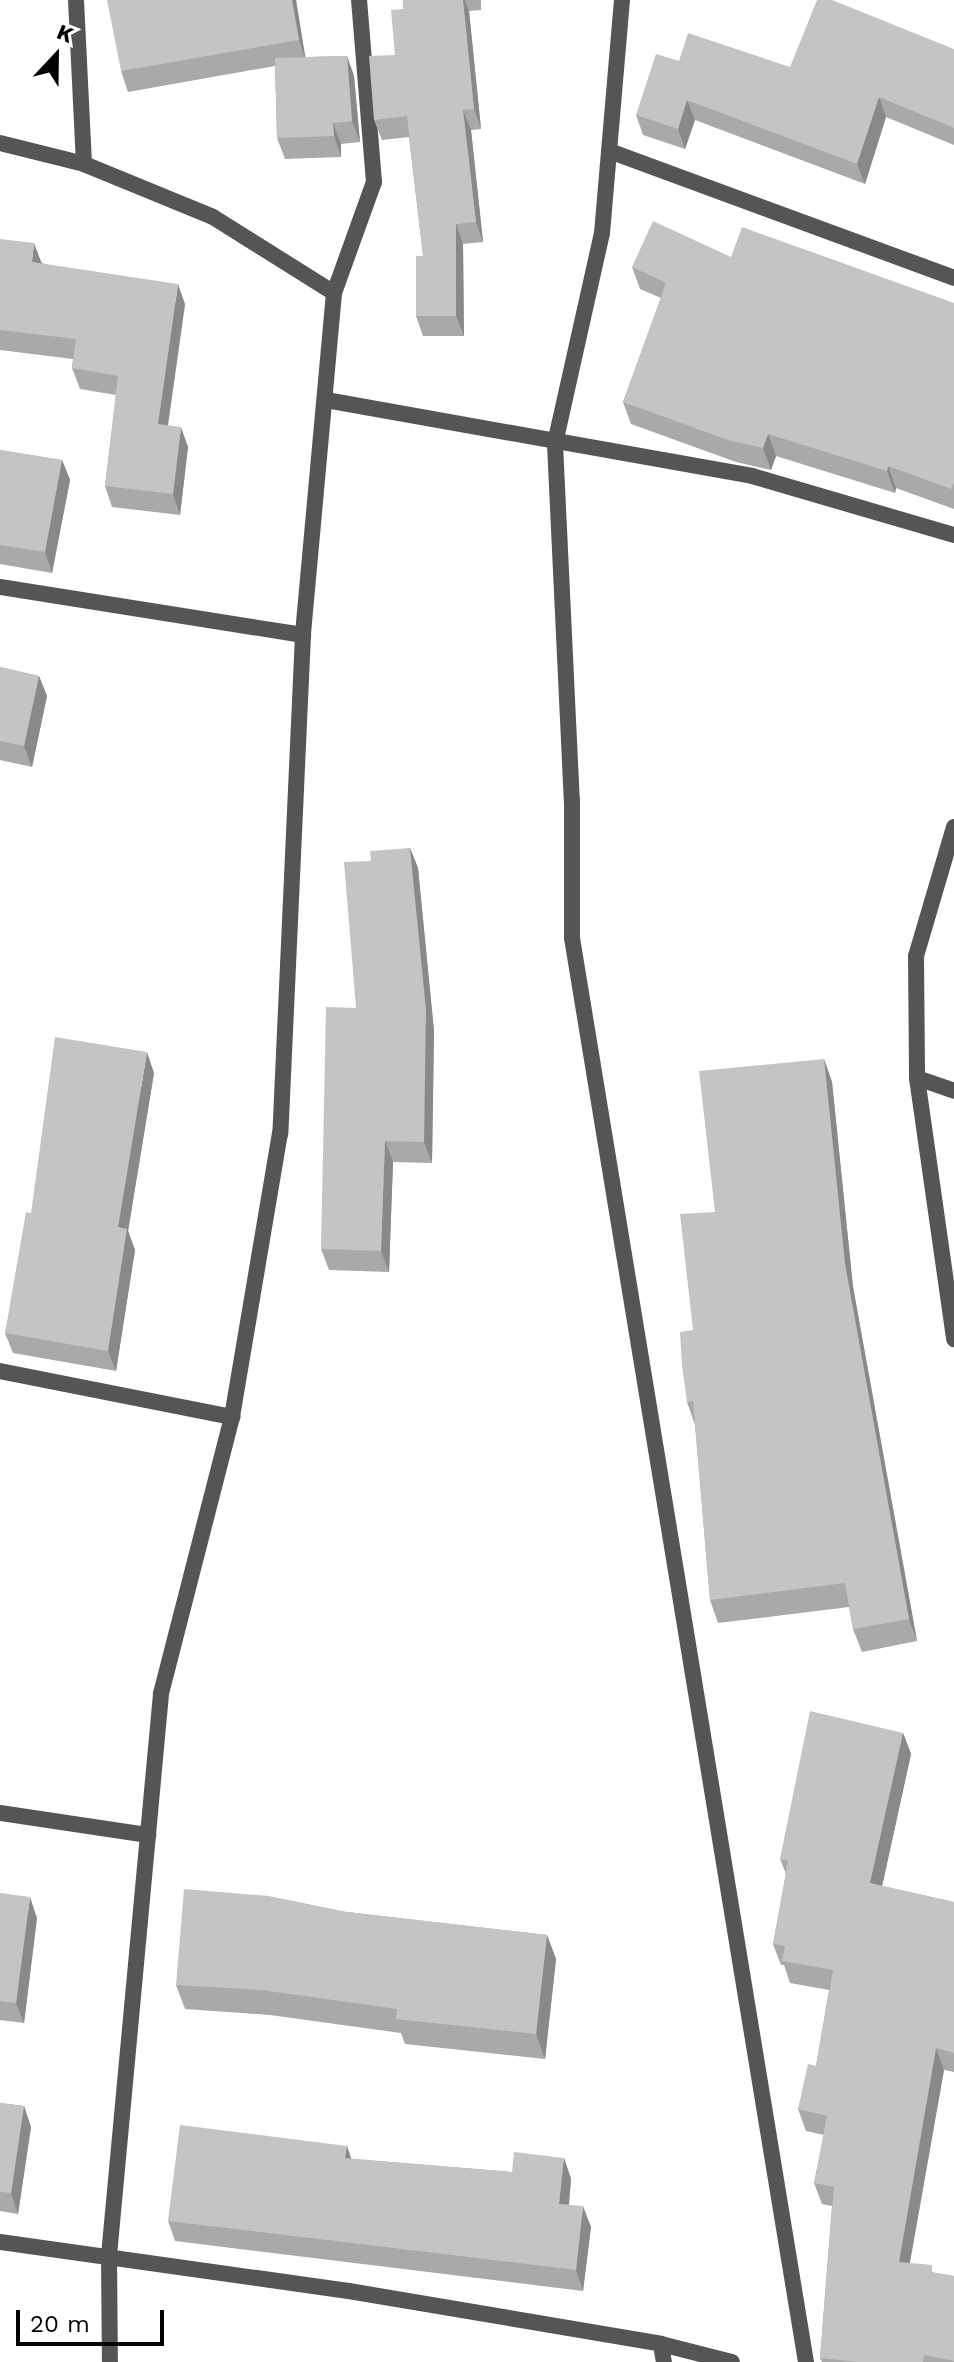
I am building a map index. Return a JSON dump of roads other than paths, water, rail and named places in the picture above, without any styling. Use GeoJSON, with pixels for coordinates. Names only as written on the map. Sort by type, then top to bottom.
{"type":"FeatureCollection","features":[{"type":"Feature","properties":{"kind":"street"},"geometry":{"type":"LineString","coordinates":[[76,0],[84,164]]}},
{"type":"Feature","properties":{"kind":"street"},"geometry":{"type":"LineString","coordinates":[[110,2362],[109,2256],[161,1694],[232,1417],[280,1133],[303,635],[334,293],[374,182],[359,0]]}},
{"type":"Feature","properties":{"kind":"street"},"geometry":{"type":"LineString","coordinates":[[622,0],[612,152],[602,233],[555,444],[572,801],[572,938],[806,2362]]}},
{"type":"Feature","properties":{"kind":"street"},"geometry":{"type":"LineString","coordinates":[[0,143],[84,164],[213,217],[334,293]]}},
{"type":"Feature","properties":{"kind":"street"},"geometry":{"type":"LineString","coordinates":[[612,152],[954,278]]}},
{"type":"Feature","properties":{"kind":"street"},"geometry":{"type":"LineString","coordinates":[[326,400],[555,444],[752,476],[954,535]]}},
{"type":"Feature","properties":{"kind":"street"},"geometry":{"type":"LineString","coordinates":[[0,587],[303,635]]}},
{"type":"Feature","properties":{"kind":"street"},"geometry":{"type":"LineString","coordinates":[[954,827],[916,956],[917,1078],[954,1339]]}},
{"type":"Feature","properties":{"kind":"street"},"geometry":{"type":"LineString","coordinates":[[917,1078],[954,1091]]}},
{"type":"Feature","properties":{"kind":"street"},"geometry":{"type":"LineString","coordinates":[[0,1371],[232,1417]]}},
{"type":"Feature","properties":{"kind":"street"},"geometry":{"type":"LineString","coordinates":[[0,1813],[148,1835]]}},
{"type":"Feature","properties":{"kind":"street"},"geometry":{"type":"LineString","coordinates":[[0,2242],[109,2256],[661,2344],[732,2362]]}},
{"type":"Feature","properties":{"kind":"street"},"geometry":{"type":"LineString","coordinates":[[661,2344],[664,2362]]}}]}
